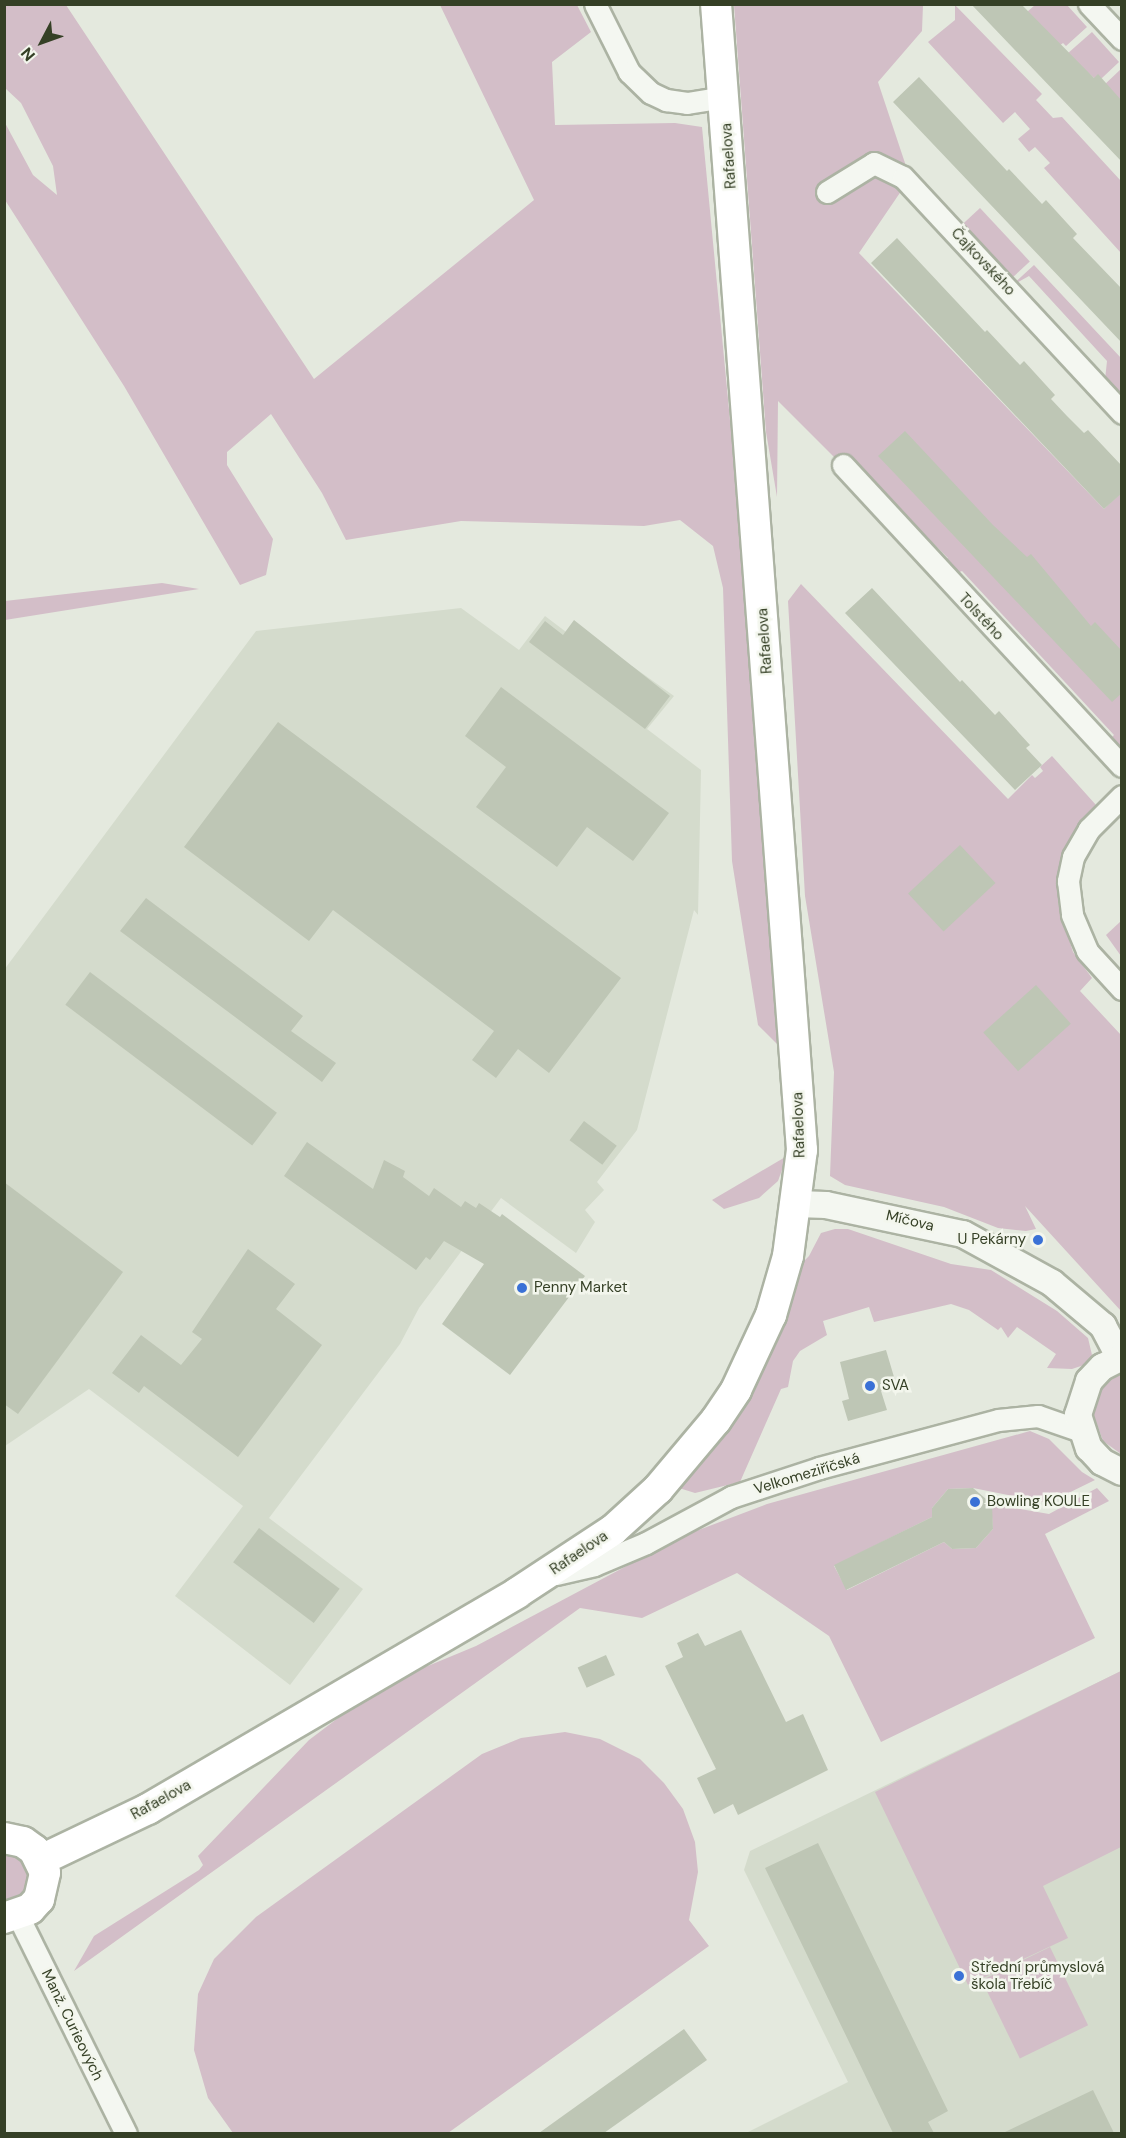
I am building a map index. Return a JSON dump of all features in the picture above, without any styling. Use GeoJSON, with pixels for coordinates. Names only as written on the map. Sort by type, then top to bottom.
{"type":"FeatureCollection","features":[{"type":"Feature","properties":{"kind":"main road","name":"Rafaelova"},"geometry":{"type":"LineString","coordinates":[[41,1860],[148,1809],[543,1577],[613,1530],[645,1503],[716,1420],[736,1390],[771,1315],[797,1204],[802,1150],[716,4]]}},
{"type":"Feature","properties":{"kind":"main road"},"geometry":{"type":"LineString","coordinates":[[4,1838],[23,1842],[41,1860],[45,1880],[39,1899],[11,1917]]}},
{"type":"Feature","properties":{"kind":"street"},"geometry":{"type":"LineString","coordinates":[[595,4],[630,72],[651,93],[666,100],[687,103],[724,97]]}},
{"type":"Feature","properties":{"kind":"street"},"geometry":{"type":"LineString","coordinates":[[1089,4],[1122,39]]}},
{"type":"Feature","properties":{"kind":"street","name":"Čajkovského"},"geometry":{"type":"LineString","coordinates":[[827,192],[874,163],[903,177],[1122,413]]}},
{"type":"Feature","properties":{"kind":"street","name":"Tolstého"},"geometry":{"type":"LineString","coordinates":[[843,465],[1122,766]]}},
{"type":"Feature","properties":{"kind":"street"},"geometry":{"type":"LineString","coordinates":[[1122,796],[1085,836],[1073,857],[1068,881],[1072,915],[1087,951],[1122,989]]}},
{"type":"Feature","properties":{"kind":"street","name":"Míčova"},"geometry":{"type":"LineString","coordinates":[[797,1204],[826,1205],[963,1234],[1052,1283],[1103,1326],[1121,1358]]}},
{"type":"Feature","properties":{"kind":"street"},"geometry":{"type":"LineString","coordinates":[[1121,1358],[1102,1367],[1089,1381],[1081,1399],[1081,1431],[1089,1448],[1102,1461],[1122,1472]]}},
{"type":"Feature","properties":{"kind":"street","name":"Velkomeziříčská"},"geometry":{"type":"LineString","coordinates":[[543,1577],[594,1565],[625,1552],[731,1497],[853,1459],[998,1420],[1038,1416],[1081,1431]]}},
{"type":"Feature","properties":{"kind":"street","name":"Manž. Curieových"},"geometry":{"type":"LineString","coordinates":[[11,1917],[126,2133]]}},
{"type":"Feature","properties":{"kind":"shaded area"},"geometry":{"type":"Polygon","coordinates":[[[4,5],[66,5],[314,379],[534,200],[440,5],[577,5],[591,32],[552,62],[555,125],[675,123],[702,127],[738,504],[779,1046],[758,1025],[732,861],[723,588],[713,546],[680,520],[644,526],[461,521],[346,540],[322,493],[271,414],[227,452],[227,465],[273,539],[266,575],[240,585],[124,386],[5,200],[4,121],[33,175],[57,195],[53,166],[21,103],[5,88],[4,5]]]}},
{"type":"Feature","properties":{"kind":"shaded area"},"geometry":{"type":"Polygon","coordinates":[[[734,5],[923,5],[922,31],[878,82],[910,178],[859,253],[1104,509],[1121,493],[1121,769],[1097,752],[1114,735],[962,571],[938,581],[929,572],[948,558],[884,495],[852,475],[778,401],[777,497],[766,432],[734,5]]]}},
{"type":"Feature","properties":{"kind":"shaded area"},"geometry":{"type":"Polygon","coordinates":[[[955,5],[1042,94],[1036,100],[1053,118],[1062,117],[1121,181],[1121,253],[1044,168],[1050,163],[1035,147],[1029,152],[1018,139],[1030,129],[1015,112],[1003,123],[928,42],[955,20],[955,5]]]}},
{"type":"Feature","properties":{"kind":"shaded area"},"geometry":{"type":"Polygon","coordinates":[[[1035,5],[1067,5],[1087,27],[1066,46],[1063,43],[1059,46],[1027,12],[1035,5]]]}},
{"type":"Feature","properties":{"kind":"shaded area"},"geometry":{"type":"Polygon","coordinates":[[[1092,32],[1119,62],[1102,78],[1094,78],[1067,54],[1092,32]]]}},
{"type":"Feature","properties":{"kind":"shaded area"},"geometry":{"type":"Polygon","coordinates":[[[1121,69],[1121,101],[1102,87],[1121,69]]]}},
{"type":"Feature","properties":{"kind":"shaded area"},"geometry":{"type":"Polygon","coordinates":[[[980,208],[1030,261],[1006,283],[957,230],[980,208]]]}},
{"type":"Feature","properties":{"kind":"shaded area"},"geometry":{"type":"Polygon","coordinates":[[[1034,265],[1121,358],[1122,404],[1104,389],[1107,361],[1029,276],[1011,286],[1034,265]]]}},
{"type":"Feature","properties":{"kind":"shaded area"},"geometry":{"type":"Polygon","coordinates":[[[162,583],[199,589],[5,620],[5,601],[162,583]]]}},
{"type":"Feature","properties":{"kind":"shaded area"},"geometry":{"type":"Polygon","coordinates":[[[801,584],[1008,799],[1032,775],[1035,778],[1043,771],[1040,767],[1052,756],[1096,805],[1077,830],[1059,884],[1058,903],[1073,952],[1092,978],[1080,991],[1121,1035],[1121,1311],[1025,1206],[1036,1229],[1026,1231],[998,1228],[944,1207],[845,1185],[830,1176],[834,1072],[805,896],[788,601],[801,584]]]}},
{"type":"Feature","properties":{"kind":"shaded area"},"geometry":{"type":"Polygon","coordinates":[[[461,608],[519,650],[545,616],[623,675],[632,666],[674,696],[647,729],[701,770],[698,915],[694,910],[637,1130],[597,1182],[604,1190],[585,1210],[595,1222],[576,1253],[501,1198],[419,1308],[400,1344],[269,1518],[363,1589],[290,1685],[175,1596],[243,1506],[89,1389],[5,1446],[4,970],[256,631],[461,608]]]}},
{"type":"Feature","properties":{"kind":"shaded area"},"geometry":{"type":"Polygon","coordinates":[[[1121,921],[1121,956],[1106,935],[1121,921]]]}},
{"type":"Feature","properties":{"kind":"shaded area"},"geometry":{"type":"Polygon","coordinates":[[[787,1156],[778,1181],[759,1198],[724,1209],[712,1200],[787,1156]]]}},
{"type":"Feature","properties":{"kind":"shaded area"},"geometry":{"type":"Polygon","coordinates":[[[835,1229],[848,1229],[951,1264],[991,1270],[1057,1311],[1088,1338],[1092,1355],[1084,1365],[1072,1369],[1047,1368],[1056,1354],[1017,1327],[1008,1338],[1001,1327],[998,1330],[969,1310],[951,1304],[874,1322],[869,1307],[823,1321],[827,1335],[800,1351],[793,1361],[788,1387],[781,1389],[740,1482],[695,1493],[679,1488],[726,1430],[800,1265],[809,1256],[821,1233],[835,1229]]]}},
{"type":"Feature","properties":{"kind":"shaded area"},"geometry":{"type":"Polygon","coordinates":[[[1121,1373],[1121,1454],[1103,1441],[1093,1413],[1103,1386],[1121,1373]]]}},
{"type":"Feature","properties":{"kind":"shaded area"},"geometry":{"type":"Polygon","coordinates":[[[1030,1431],[1049,1439],[1082,1472],[1095,1480],[1048,1503],[973,1488],[948,1489],[932,1508],[932,1517],[834,1566],[847,1590],[944,1542],[952,1549],[976,1548],[993,1529],[991,1504],[1049,1514],[1097,1488],[1109,1501],[1045,1534],[1095,1638],[881,1742],[829,1636],[737,1573],[642,1618],[580,1608],[74,1971],[94,1936],[199,1870],[203,1865],[198,1856],[309,1740],[382,1685],[476,1646],[683,1536],[767,1504],[1030,1431]]]}},
{"type":"Feature","properties":{"kind":"shaded area","name":"Střední průmyslová škola Třebíč"},"geometry":{"type":"Polygon","coordinates":[[[1121,1671],[1121,2133],[744,2134],[848,2082],[744,1870],[750,1851],[1121,1671]]]}},
{"type":"Feature","properties":{"kind":"shaded area"},"geometry":{"type":"Polygon","coordinates":[[[1121,1671],[1121,1847],[1043,1886],[1068,1938],[968,1985],[875,1792],[1121,1671]]]}},
{"type":"Feature","properties":{"kind":"shaded area"},"geometry":{"type":"Polygon","coordinates":[[[565,1732],[600,1739],[640,1759],[664,1783],[683,1809],[695,1842],[698,1872],[689,1920],[709,1946],[448,2133],[233,2133],[208,2098],[194,2050],[198,1994],[214,1959],[256,1917],[482,1754],[521,1738],[565,1732]]]}},
{"type":"Feature","properties":{"kind":"shaded area"},"geometry":{"type":"Polygon","coordinates":[[[5,1850],[31,1865],[30,1892],[5,1906],[5,1850]]]}},
{"type":"Feature","properties":{"kind":"shaded area"},"geometry":{"type":"Polygon","coordinates":[[[1050,1947],[1088,2025],[1020,2059],[982,1980],[1050,1947]]]}},
{"type":"Feature","properties":{"kind":"building"},"geometry":{"type":"Polygon","coordinates":[[[971,4],[1021,4],[1094,78],[1098,74],[1122,101],[1122,162],[971,4]]]}},
{"type":"Feature","properties":{"kind":"building"},"geometry":{"type":"Polygon","coordinates":[[[919,77],[1007,171],[1009,169],[1042,204],[1046,200],[1077,234],[1073,238],[1122,289],[1122,343],[893,102],[919,77]]]}},
{"type":"Feature","properties":{"kind":"building"},"geometry":{"type":"Polygon","coordinates":[[[897,238],[985,332],[987,330],[1020,365],[1024,361],[1055,395],[1051,399],[1067,416],[1084,433],[1088,430],[1122,466],[1122,493],[1104,509],[871,263],[897,238]]]}},
{"type":"Feature","properties":{"kind":"building"},"geometry":{"type":"Polygon","coordinates":[[[905,431],[993,525],[1027,557],[1031,554],[1091,626],[1095,622],[1122,651],[1122,693],[1112,702],[878,456],[905,431]]]}},
{"type":"Feature","properties":{"kind":"building"},"geometry":{"type":"Polygon","coordinates":[[[872,588],[960,682],[962,680],[995,715],[999,711],[1030,745],[1026,748],[1042,765],[1015,790],[845,613],[872,588]]]}},
{"type":"Feature","properties":{"kind":"building"},"geometry":{"type":"Polygon","coordinates":[[[574,620],[670,696],[645,729],[529,642],[545,621],[563,635],[574,620]]]}},
{"type":"Feature","properties":{"kind":"building"},"geometry":{"type":"Polygon","coordinates":[[[501,687],[669,813],[633,861],[587,827],[557,867],[476,807],[506,767],[465,736],[501,687]]]}},
{"type":"Feature","properties":{"kind":"building"},"geometry":{"type":"Polygon","coordinates":[[[278,722],[621,978],[549,1073],[518,1049],[496,1078],[472,1060],[494,1031],[333,910],[309,941],[184,847],[278,722]]]}},
{"type":"Feature","properties":{"kind":"building"},"geometry":{"type":"Polygon","coordinates":[[[960,845],[995,883],[944,931],[908,893],[960,845]]]}},
{"type":"Feature","properties":{"kind":"building"},"geometry":{"type":"Polygon","coordinates":[[[146,898],[303,1016],[291,1031],[336,1063],[322,1082],[120,931],[146,898]]]}},
{"type":"Feature","properties":{"kind":"building"},"geometry":{"type":"Polygon","coordinates":[[[90,972],[277,1113],[252,1146],[65,1005],[90,972]]]}},
{"type":"Feature","properties":{"kind":"building"},"geometry":{"type":"Polygon","coordinates":[[[1036,985],[1071,1024],[1018,1071],[983,1033],[1036,985]]]}},
{"type":"Feature","properties":{"kind":"building"},"geometry":{"type":"Polygon","coordinates":[[[584,1121],[617,1146],[602,1165],[570,1140],[584,1121]]]}},
{"type":"Feature","properties":{"kind":"building"},"geometry":{"type":"Polygon","coordinates":[[[307,1142],[373,1189],[384,1160],[405,1171],[403,1177],[429,1196],[434,1188],[461,1207],[465,1201],[476,1208],[479,1203],[500,1217],[502,1214],[585,1276],[510,1375],[442,1324],[484,1264],[444,1241],[430,1260],[426,1257],[416,1270],[284,1176],[307,1142]]]}},
{"type":"Feature","properties":{"kind":"building"},"geometry":{"type":"Polygon","coordinates":[[[4,1182],[123,1272],[18,1414],[4,1404],[4,1182]]]}},
{"type":"Feature","properties":{"kind":"building"},"geometry":{"type":"Polygon","coordinates":[[[248,1249],[295,1284],[276,1309],[322,1345],[238,1457],[144,1386],[139,1393],[112,1373],[141,1335],[181,1365],[202,1339],[192,1332],[248,1249]]]}},
{"type":"Feature","properties":{"kind":"building","name":"SVA"},"geometry":{"type":"Polygon","coordinates":[[[886,1350],[897,1387],[881,1391],[887,1410],[848,1421],[842,1401],[849,1399],[840,1362],[886,1350]]]}},
{"type":"Feature","properties":{"kind":"building"},"geometry":{"type":"Polygon","coordinates":[[[973,1488],[992,1504],[993,1529],[976,1548],[952,1549],[944,1542],[846,1590],[834,1565],[932,1517],[932,1508],[948,1489],[973,1488]]]}},
{"type":"Feature","properties":{"kind":"building"},"geometry":{"type":"Polygon","coordinates":[[[259,1528],[340,1589],[314,1623],[233,1562],[259,1528]]]}},
{"type":"Feature","properties":{"kind":"building"},"geometry":{"type":"Polygon","coordinates":[[[741,1630],[786,1722],[803,1714],[828,1770],[738,1815],[733,1804],[714,1814],[697,1778],[716,1769],[665,1666],[683,1657],[677,1643],[698,1633],[705,1646],[741,1630]]]}},
{"type":"Feature","properties":{"kind":"building"},"geometry":{"type":"Polygon","coordinates":[[[606,1655],[615,1675],[587,1688],[578,1668],[606,1655]]]}},
{"type":"Feature","properties":{"kind":"building"},"geometry":{"type":"Polygon","coordinates":[[[818,1843],[948,2111],[928,2122],[934,2133],[893,2133],[765,1868],[818,1843]]]}},
{"type":"Feature","properties":{"kind":"building"},"geometry":{"type":"Polygon","coordinates":[[[684,2029],[707,2060],[604,2133],[539,2133],[684,2029]]]}},
{"type":"Feature","properties":{"kind":"building"},"geometry":{"type":"Polygon","coordinates":[[[1093,2090],[1114,2133],[1003,2133],[1093,2090]]]}},
{"type":"Feature","properties":{"kind":"place","name":"U Pekárny"},"geometry":{"type":"Point","coordinates":[1038,1240]}},
{"type":"Feature","properties":{"kind":"place","name":"Penny Market"},"geometry":{"type":"Point","coordinates":[522,1288]}},
{"type":"Feature","properties":{"kind":"place","name":"SVA"},"geometry":{"type":"Point","coordinates":[870,1386]}},
{"type":"Feature","properties":{"kind":"place","name":"Bowling KOULE"},"geometry":{"type":"Point","coordinates":[975,1502]}},
{"type":"Feature","properties":{"kind":"place","name":"Střední průmyslová škola Třebíč"},"geometry":{"type":"Point","coordinates":[959,1976]}}]}
